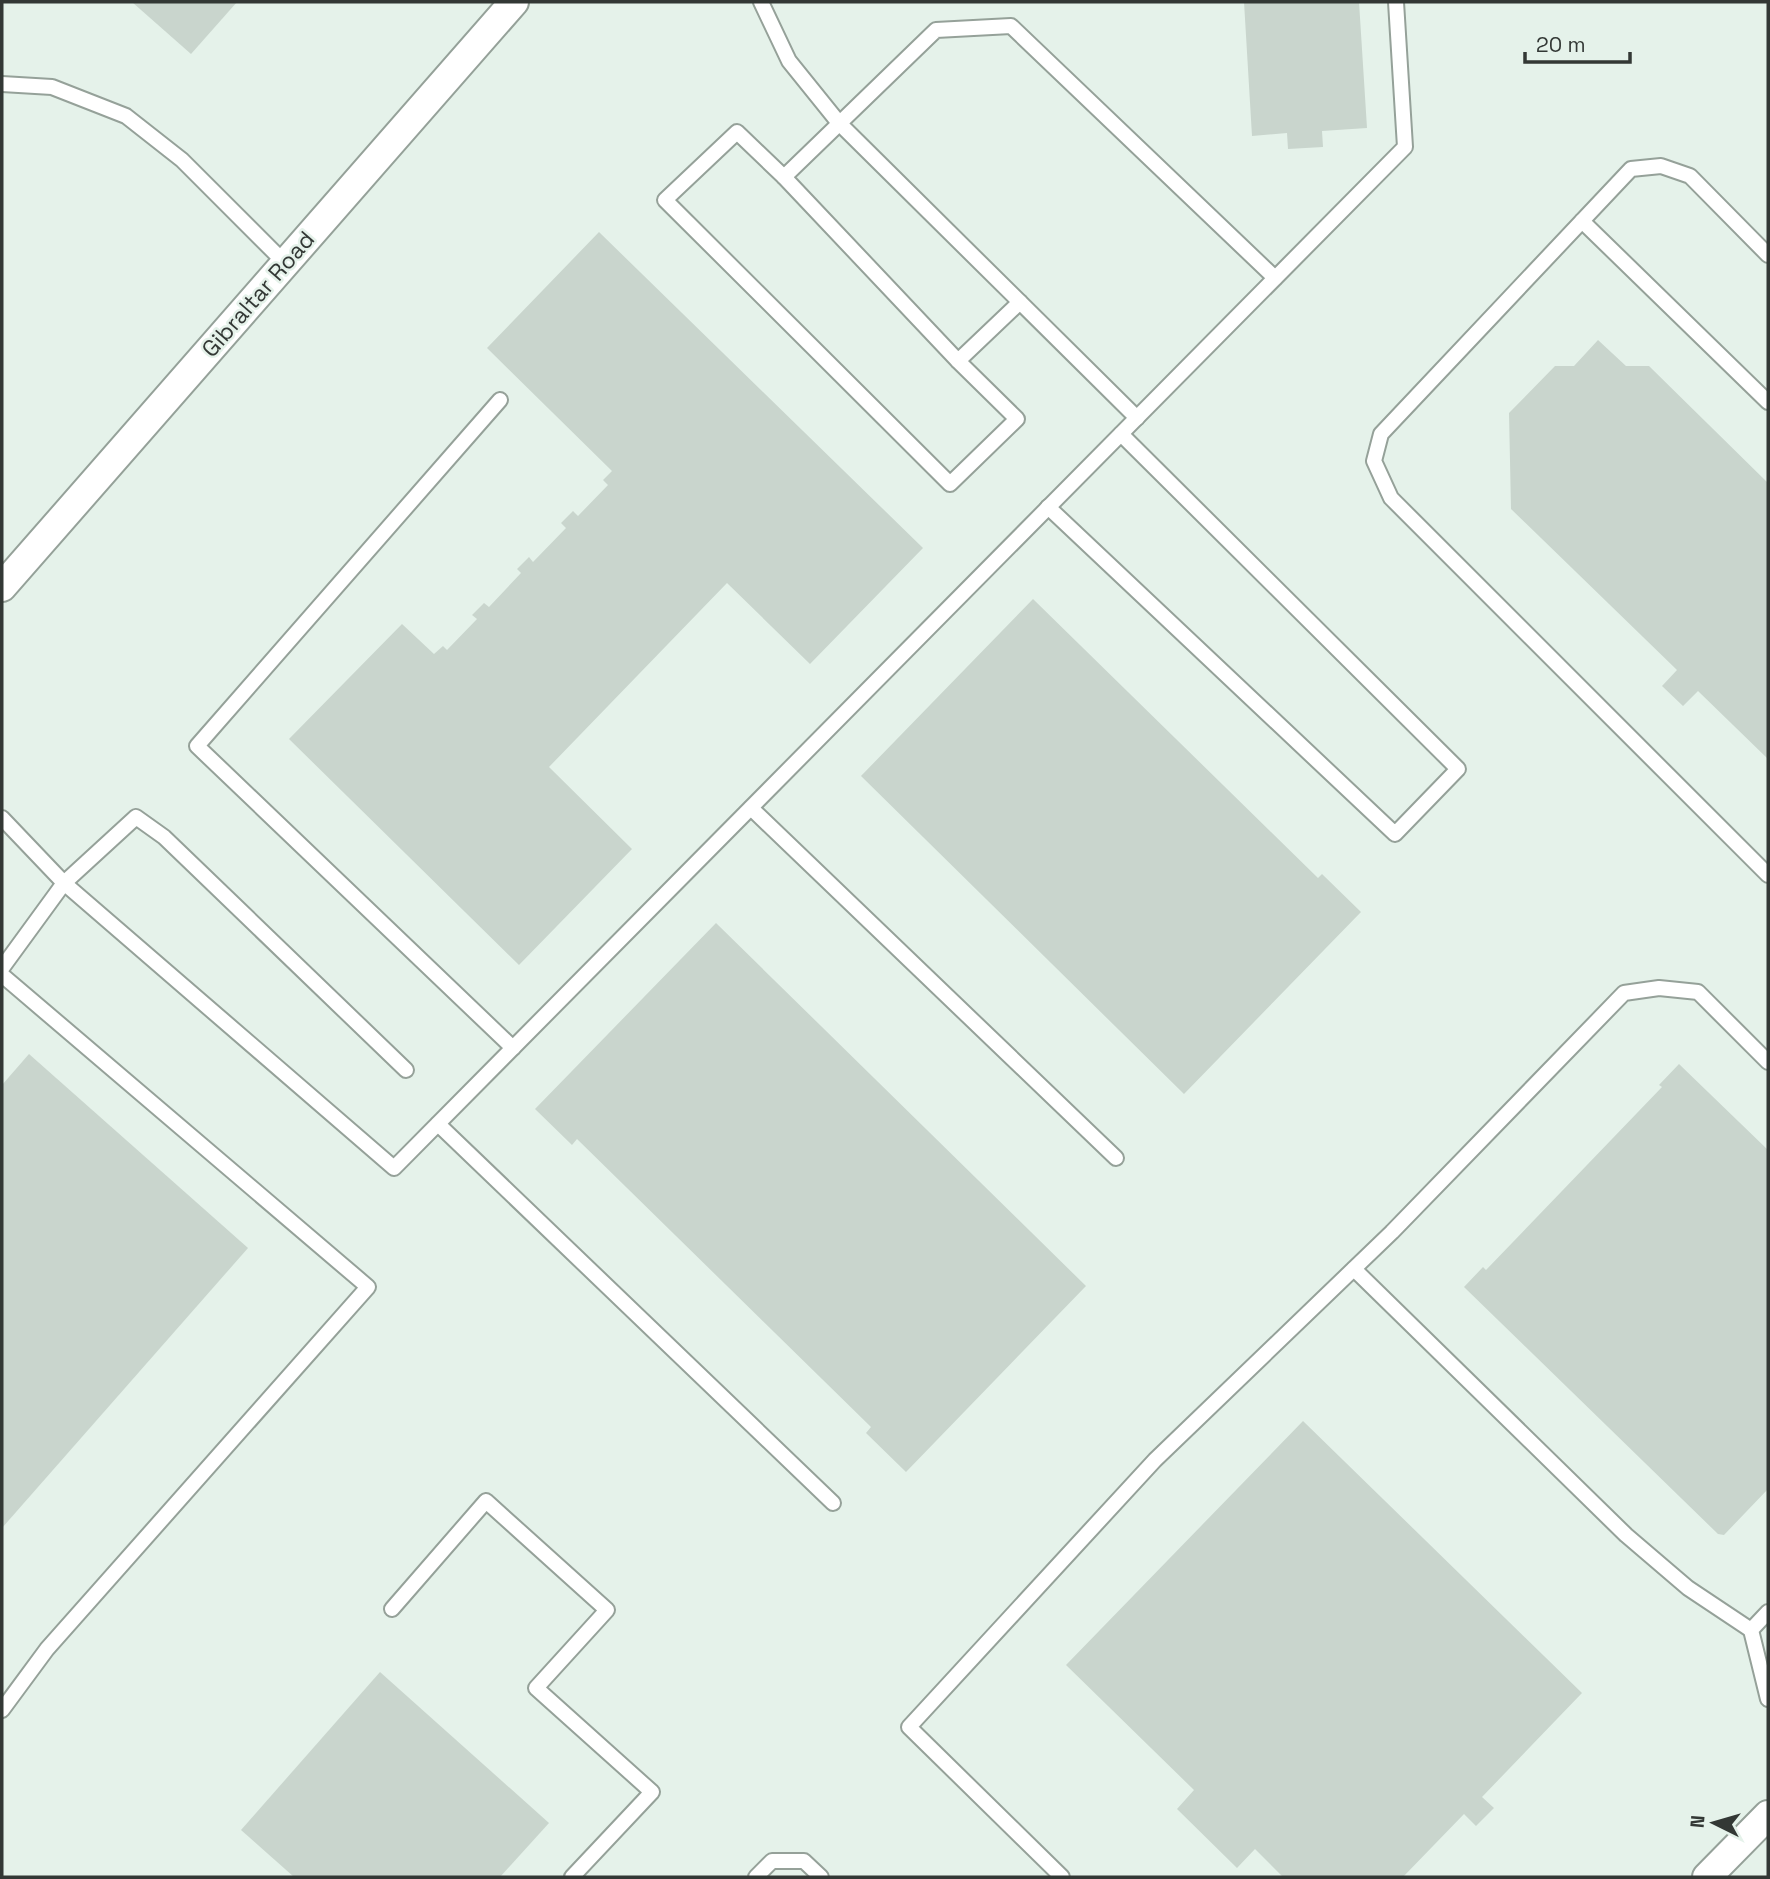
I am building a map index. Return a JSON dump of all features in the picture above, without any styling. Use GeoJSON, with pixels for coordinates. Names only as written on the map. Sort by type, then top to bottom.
{"type":"FeatureCollection","features":[{"type":"Feature","properties":{"kind":"street","name":"Gibraltar Road"},"geometry":{"type":"LineString","coordinates":[[2,587],[514,2]]}},
{"type":"Feature","properties":{"kind":"street"},"geometry":{"type":"LineString","coordinates":[[1707,1877],[1768,1815]]}},
{"type":"Feature","properties":{"kind":"lane"},"geometry":{"type":"LineString","coordinates":[[761,2],[789,61],[839,123],[1137,418]]}},
{"type":"Feature","properties":{"kind":"lane"},"geometry":{"type":"LineString","coordinates":[[2,818],[64,883],[394,1168],[1405,147],[1396,2]]}},
{"type":"Feature","properties":{"kind":"lane"},"geometry":{"type":"LineString","coordinates":[[784,177],[936,30],[1011,26],[1275,278]]}},
{"type":"Feature","properties":{"kind":"lane"},"geometry":{"type":"LineString","coordinates":[[2,83],[52,87],[126,116],[182,160],[285,263]]}},
{"type":"Feature","properties":{"kind":"lane"},"geometry":{"type":"LineString","coordinates":[[737,132],[784,177],[958,361],[1017,419],[950,484],[665,200],[737,132]]}},
{"type":"Feature","properties":{"kind":"lane"},"geometry":{"type":"LineString","coordinates":[[1768,255],[1690,176],[1661,166],[1631,169],[1381,434],[1374,461],[1391,498],[1768,875]]}},
{"type":"Feature","properties":{"kind":"lane"},"geometry":{"type":"LineString","coordinates":[[1582,222],[1768,402]]}},
{"type":"Feature","properties":{"kind":"lane"},"geometry":{"type":"LineString","coordinates":[[958,361],[1020,303]]}},
{"type":"Feature","properties":{"kind":"lane"},"geometry":{"type":"LineString","coordinates":[[500,400],[197,746],[513,1048]]}},
{"type":"Feature","properties":{"kind":"lane"},"geometry":{"type":"LineString","coordinates":[[1048,507],[1395,834],[1458,769],[1121,434]]}},
{"type":"Feature","properties":{"kind":"lane"},"geometry":{"type":"LineString","coordinates":[[751,808],[1116,1158]]}},
{"type":"Feature","properties":{"kind":"lane"},"geometry":{"type":"LineString","coordinates":[[2,968],[64,883],[136,817],[150,825],[406,1070]]}},
{"type":"Feature","properties":{"kind":"lane"},"geometry":{"type":"LineString","coordinates":[[2,975],[368,1286],[47,1649],[2,1710]]}},
{"type":"Feature","properties":{"kind":"lane"},"geometry":{"type":"LineString","coordinates":[[1062,1877],[909,1727],[1155,1460],[1401,1223],[1624,993],[1659,988],[1698,992],[1768,1062]]}},
{"type":"Feature","properties":{"kind":"lane"},"geometry":{"type":"LineString","coordinates":[[438,1124],[833,1503]]}},
{"type":"Feature","properties":{"kind":"lane"},"geometry":{"type":"LineString","coordinates":[[1354,1269],[1626,1535],[1688,1588],[1751,1630],[1768,1699]]}},
{"type":"Feature","properties":{"kind":"lane"},"geometry":{"type":"LineString","coordinates":[[392,1609],[486,1501],[607,1610],[536,1688],[652,1793],[572,1877]]}},
{"type":"Feature","properties":{"kind":"lane"},"geometry":{"type":"LineString","coordinates":[[1751,1630],[1768,1612]]}},
{"type":"Feature","properties":{"kind":"lane"},"geometry":{"type":"LineString","coordinates":[[756,1877],[772,1861],[804,1861],[821,1877]]}},
{"type":"Feature","properties":{"kind":"building"},"geometry":{"type":"Polygon","coordinates":[[[132,2],[237,2],[191,54],[132,2]]]}},
{"type":"Feature","properties":{"kind":"building"},"geometry":{"type":"Polygon","coordinates":[[[1244,2],[1359,2],[1367,128],[1322,131],[1323,147],[1288,149],[1287,133],[1252,136],[1244,2]]]}},
{"type":"Feature","properties":{"kind":"building"},"geometry":{"type":"Polygon","coordinates":[[[599,232],[923,548],[810,664],[727,583],[549,767],[632,849],[519,965],[289,739],[402,624],[434,654],[443,646],[447,650],[477,619],[472,615],[484,603],[489,607],[521,573],[517,569],[529,557],[533,562],[566,528],[561,523],[573,511],[578,516],[608,485],[603,480],[612,471],[487,348],[599,232]]]}},
{"type":"Feature","properties":{"kind":"building"},"geometry":{"type":"Polygon","coordinates":[[[1598,340],[1626,366],[1649,366],[1768,483],[1768,759],[1698,691],[1683,706],[1662,686],[1677,670],[1511,509],[1509,413],[1555,366],[1574,366],[1598,340]]]}},
{"type":"Feature","properties":{"kind":"building"},"geometry":{"type":"Polygon","coordinates":[[[1033,599],[1318,878],[1322,874],[1361,912],[1184,1094],[861,776],[1033,599]]]}},
{"type":"Feature","properties":{"kind":"building"},"geometry":{"type":"Polygon","coordinates":[[[716,923],[1086,1286],[906,1472],[866,1433],[871,1427],[577,1139],[572,1145],[535,1109],[716,923]]]}},
{"type":"Feature","properties":{"kind":"building"},"geometry":{"type":"Polygon","coordinates":[[[29,1054],[248,1248],[2,1528],[2,1085],[29,1054]]]}},
{"type":"Feature","properties":{"kind":"building"},"geometry":{"type":"Polygon","coordinates":[[[1679,1064],[1768,1150],[1768,1489],[1724,1535],[1718,1534],[1464,1287],[1483,1267],[1486,1270],[1662,1087],[1659,1085],[1679,1064]]]}},
{"type":"Feature","properties":{"kind":"building"},"geometry":{"type":"Polygon","coordinates":[[[1303,1421],[1582,1693],[1482,1797],[1494,1808],[1476,1826],[1464,1814],[1403,1877],[1283,1877],[1255,1849],[1237,1868],[1177,1809],[1194,1790],[1066,1665],[1303,1421]]]}},
{"type":"Feature","properties":{"kind":"building"},"geometry":{"type":"Polygon","coordinates":[[[380,1672],[549,1823],[500,1877],[294,1877],[241,1830],[380,1672]]]}}]}
